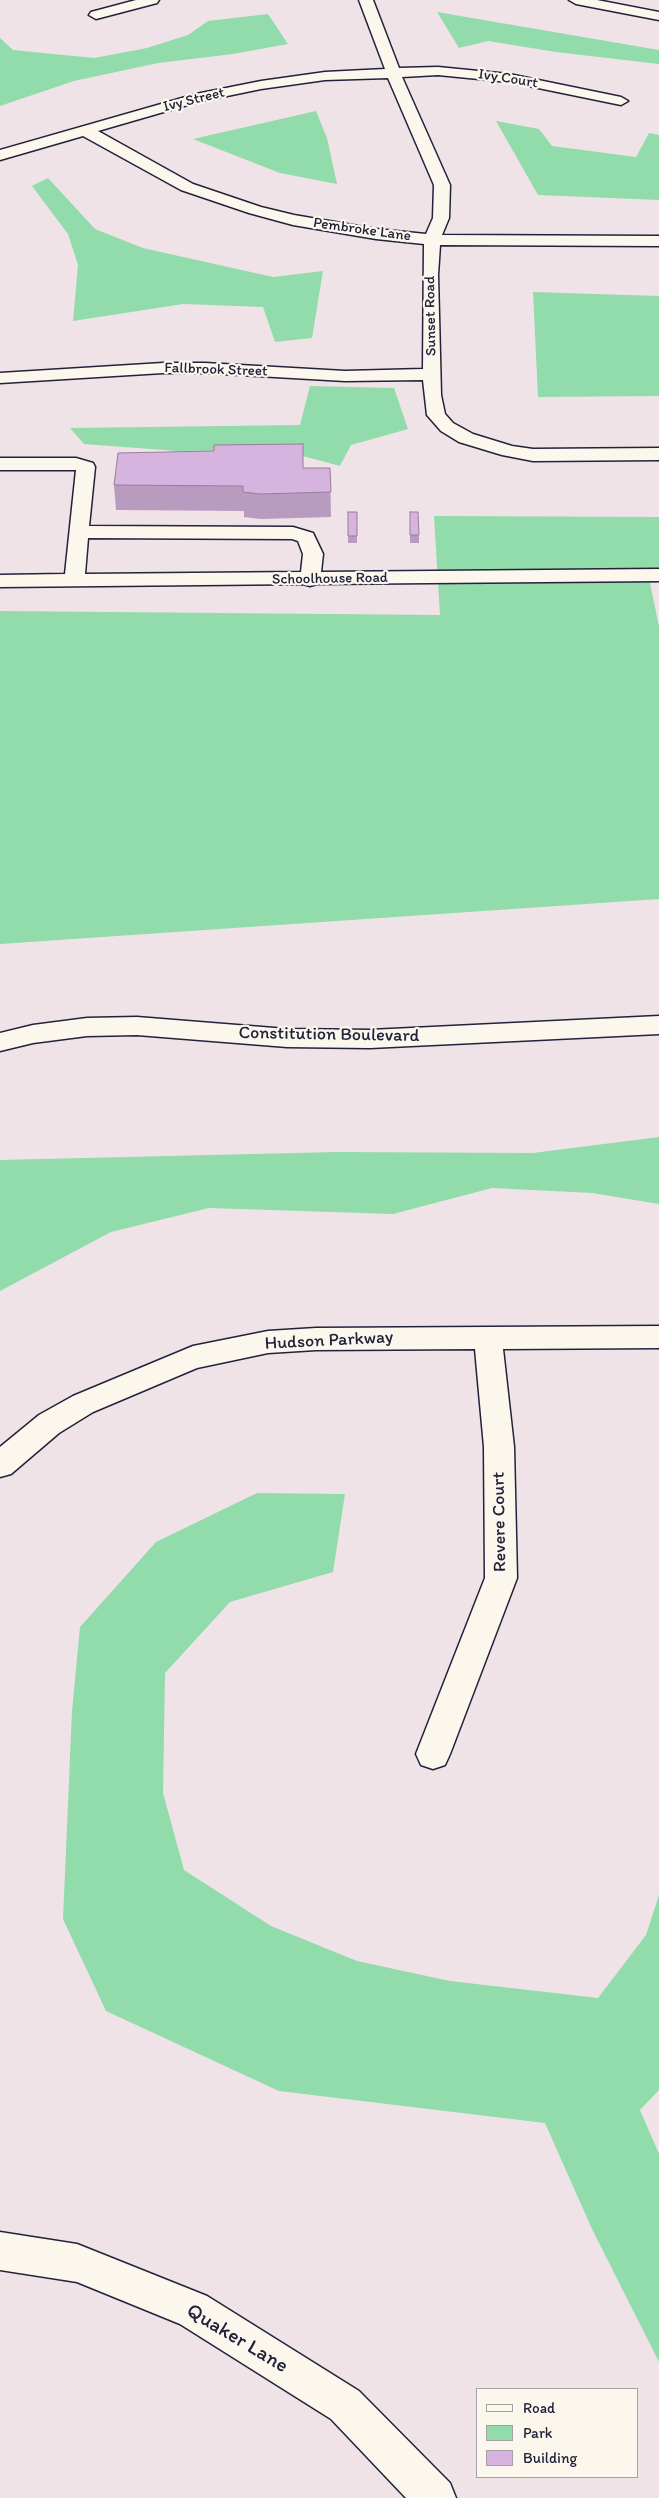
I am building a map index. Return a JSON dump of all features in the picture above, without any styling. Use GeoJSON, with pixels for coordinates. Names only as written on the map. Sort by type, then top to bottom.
{"type":"FeatureCollection","features":[{"type":"Feature","properties":{"kind":"street"},"geometry":{"type":"LineString","coordinates":[[96,15],[152,0]]}},
{"type":"Feature","properties":{"kind":"street","name":"Sunset Road"},"geometry":{"type":"LineString","coordinates":[[366,0],[393,72],[442,185],[442,218],[432,240],[430,275],[432,396],[436,415],[447,427],[466,438],[509,451],[533,455],[659,454]]}},
{"type":"Feature","properties":{"kind":"street"},"geometry":{"type":"LineString","coordinates":[[576,0],[659,16]]}},
{"type":"Feature","properties":{"kind":"street","name":"Ivy Court"},"geometry":{"type":"LineString","coordinates":[[393,72],[438,70],[483,74],[621,101]]}},
{"type":"Feature","properties":{"kind":"street","name":"Ivy Street"},"geometry":{"type":"LineString","coordinates":[[0,155],[196,98],[261,84],[325,76],[393,72]]}},
{"type":"Feature","properties":{"kind":"street","name":"Pembroke Lane"},"geometry":{"type":"LineString","coordinates":[[86,131],[187,187],[246,208],[321,224],[376,234],[432,240],[659,241]]}},
{"type":"Feature","properties":{"kind":"street","name":"Fallbrook Street"},"geometry":{"type":"LineString","coordinates":[[0,378],[163,368],[205,368],[346,376],[432,374]]}},
{"type":"Feature","properties":{"kind":"street"},"geometry":{"type":"LineString","coordinates":[[0,464],[76,464],[86,467],[74,580]]}},
{"type":"Feature","properties":{"kind":"street"},"geometry":{"type":"LineString","coordinates":[[79,532],[293,533],[306,537],[312,554],[310,580]]}},
{"type":"Feature","properties":{"kind":"street","name":"Schoolhouse Road"},"geometry":{"type":"LineString","coordinates":[[0,581],[310,580],[659,575]]}},
{"type":"Feature","properties":{"kind":"street","name":"Constitution Boulevard"},"geometry":{"type":"LineString","coordinates":[[0,1042],[33,1034],[87,1028],[137,1026],[287,1038],[370,1038],[659,1024]]}},
{"type":"Feature","properties":{"kind":"street","name":"Hudson Parkway"},"geometry":{"type":"LineString","coordinates":[[0,1465],[49,1424],[83,1404],[193,1357],[268,1342],[316,1339],[659,1337]]}},
{"type":"Feature","properties":{"kind":"street","name":"Revere Court"},"geometry":{"type":"LineString","coordinates":[[433,1754],[501,1578],[499,1448],[488,1338]]}},
{"type":"Feature","properties":{"kind":"street","name":"Quaker Lane"},"geometry":{"type":"LineString","coordinates":[[0,2251],[77,2263],[193,2310],[344,2405],[435,2498]]}},
{"type":"Feature","properties":{"kind":"green space"},"geometry":{"type":"Polygon","coordinates":[[[437,12],[659,50],[659,64],[556,52],[488,41],[459,48],[437,12]]]}},
{"type":"Feature","properties":{"kind":"green space"},"geometry":{"type":"Polygon","coordinates":[[[268,14],[288,44],[233,54],[158,63],[74,81],[0,106],[0,38],[13,50],[94,58],[147,48],[188,35],[208,21],[268,14]]]}},
{"type":"Feature","properties":{"kind":"green space"},"geometry":{"type":"Polygon","coordinates":[[[316,111],[327,138],[337,184],[280,173],[193,139],[316,111]]]}},
{"type":"Feature","properties":{"kind":"green space"},"geometry":{"type":"Polygon","coordinates":[[[496,121],[539,129],[552,146],[636,157],[649,133],[659,135],[659,200],[538,195],[496,121]]]}},
{"type":"Feature","properties":{"kind":"green space"},"geometry":{"type":"Polygon","coordinates":[[[48,178],[95,229],[143,248],[273,277],[323,271],[312,338],[275,342],[263,307],[183,304],[73,321],[78,265],[68,234],[32,186],[48,178]]]}},
{"type":"Feature","properties":{"kind":"green space"},"geometry":{"type":"Polygon","coordinates":[[[533,292],[659,296],[659,396],[538,397],[533,292]]]}},
{"type":"Feature","properties":{"kind":"green space"},"geometry":{"type":"Polygon","coordinates":[[[310,386],[394,388],[408,429],[351,445],[340,466],[280,450],[177,451],[84,444],[70,428],[300,425],[310,386]]]}},
{"type":"Feature","properties":{"kind":"green space"},"geometry":{"type":"Polygon","coordinates":[[[434,516],[659,517],[659,582],[650,583],[659,627],[659,899],[0,944],[0,611],[440,615],[434,516]]]}},
{"type":"Feature","properties":{"kind":"green space"},"geometry":{"type":"Polygon","coordinates":[[[659,1137],[659,1204],[592,1193],[492,1188],[393,1214],[209,1208],[111,1232],[0,1291],[0,1160],[336,1152],[533,1153],[659,1137]]]}},
{"type":"Feature","properties":{"kind":"green space"},"geometry":{"type":"Polygon","coordinates":[[[257,1493],[345,1494],[333,1572],[230,1602],[165,1673],[163,1793],[184,1870],[271,1926],[357,1961],[450,1981],[598,1998],[646,1935],[659,1895],[659,2090],[640,2110],[659,2154],[659,2362],[592,2229],[545,2123],[279,2091],[106,2011],[63,1919],[72,1711],[80,1627],[156,1542],[257,1493]]]}},
{"type":"Feature","properties":{"kind":"building"},"geometry":{"type":"Polygon","coordinates":[[[303,444],[303,468],[330,468],[331,492],[260,494],[243,492],[243,486],[114,485],[118,453],[214,451],[214,445],[303,444]]]}},
{"type":"Feature","properties":{"kind":"building"},"geometry":{"type":"Polygon","coordinates":[[[348,512],[357,512],[357,536],[348,536],[348,512]]]}},
{"type":"Feature","properties":{"kind":"building"},"geometry":{"type":"Polygon","coordinates":[[[410,512],[418,512],[419,535],[410,535],[410,512]]]}}]}
